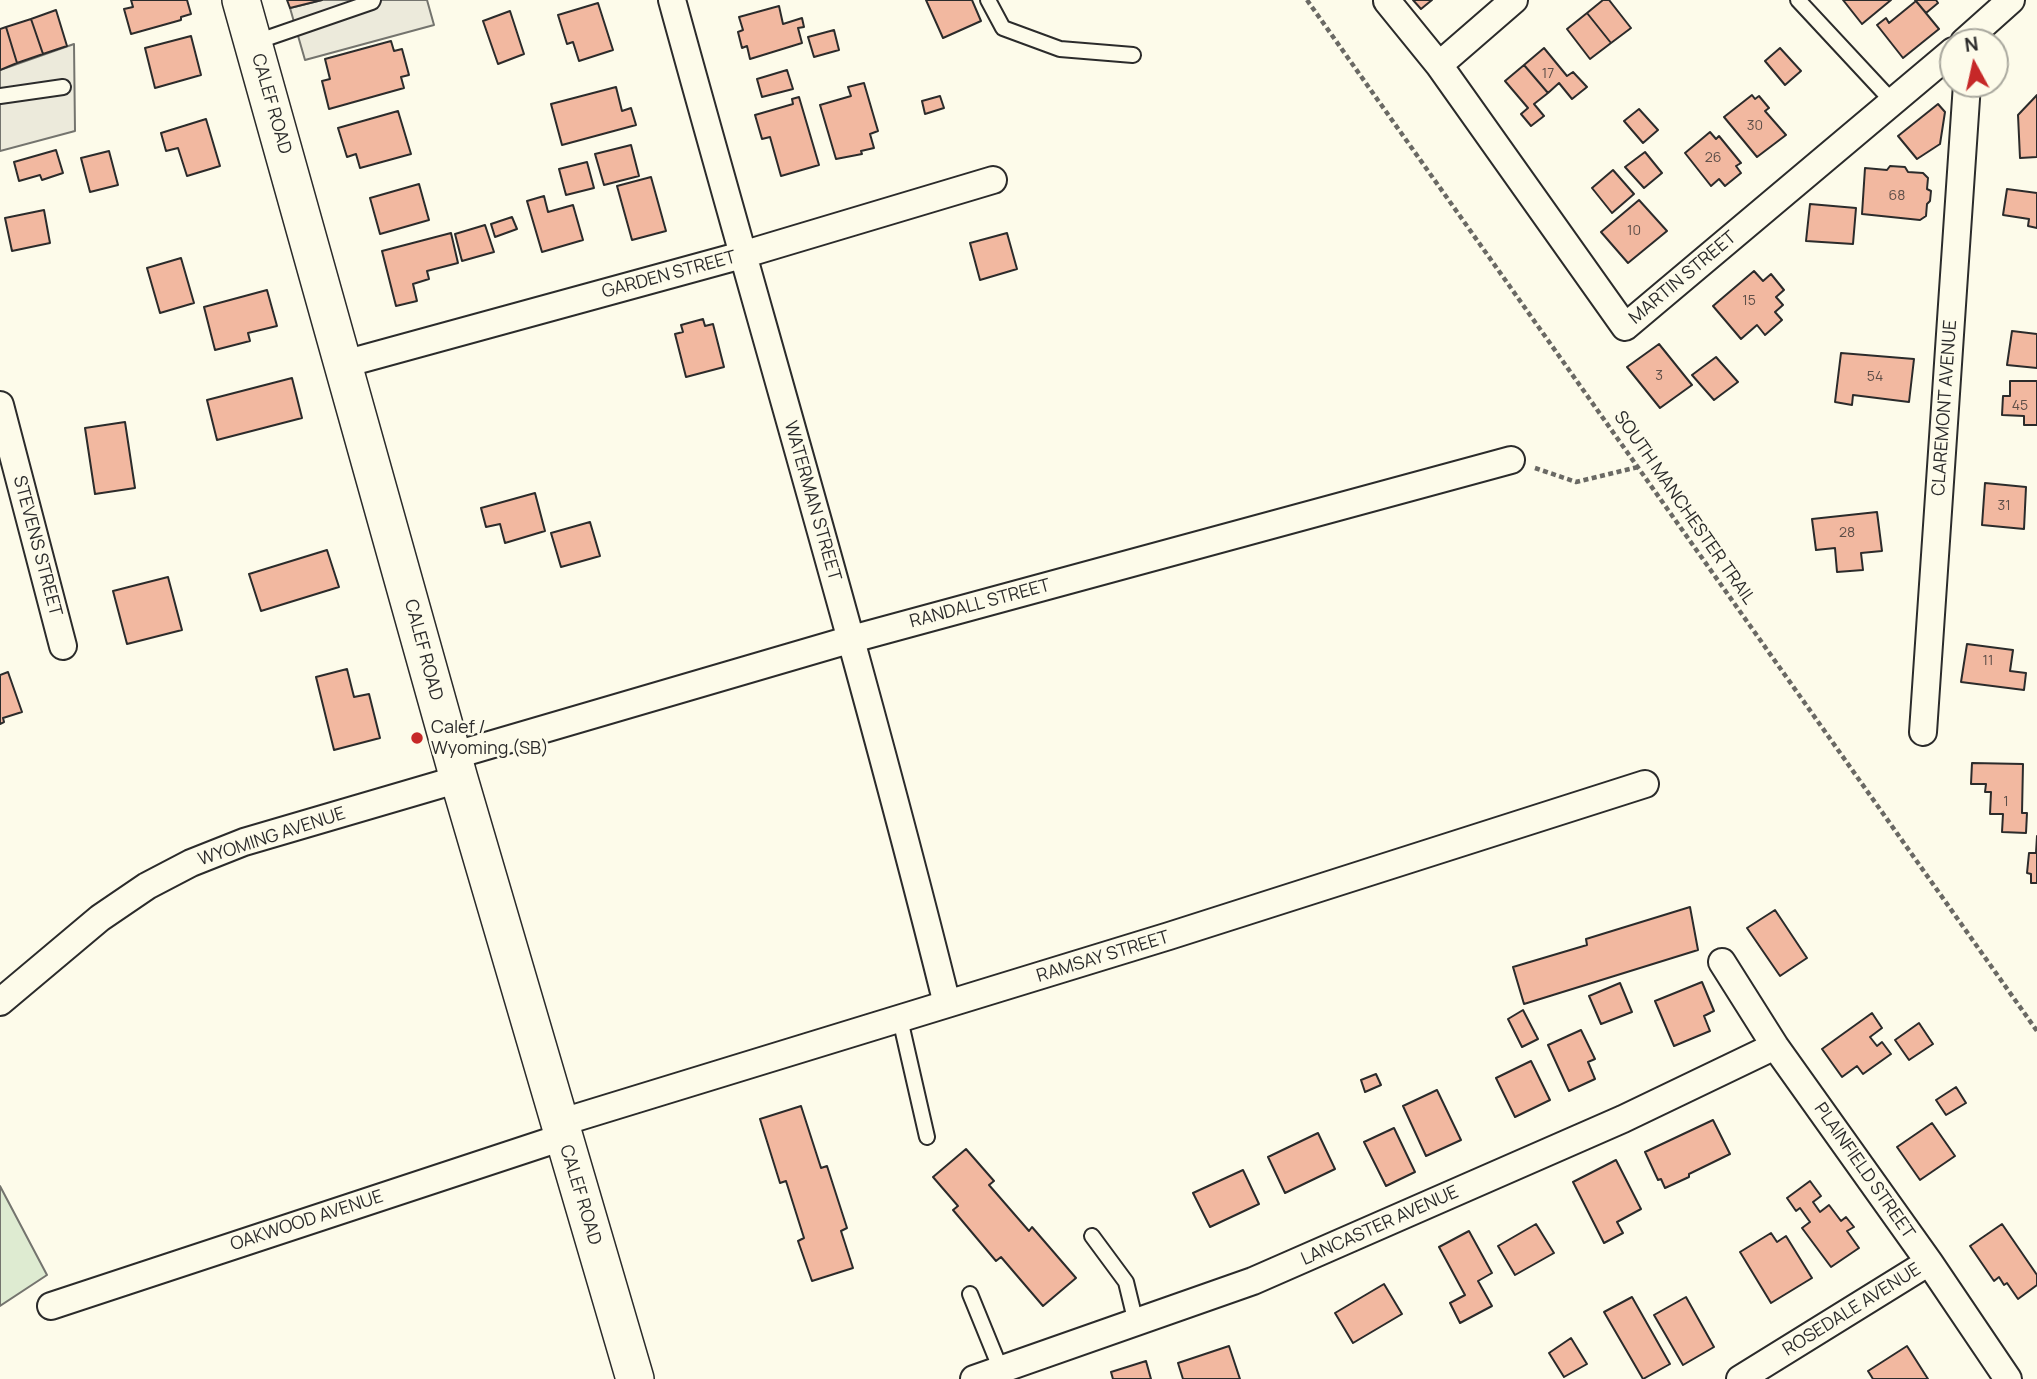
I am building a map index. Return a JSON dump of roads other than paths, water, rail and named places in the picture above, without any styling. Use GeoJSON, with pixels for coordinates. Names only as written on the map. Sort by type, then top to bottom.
{"type":"FeatureCollection","features":[{"type":"Feature","properties":{"kind":"main road","name":"CALEF ROAD"},"geometry":{"type":"LineString","coordinates":[[241,0],[456,768],[635,1379]]}},
{"type":"Feature","properties":{"kind":"street","name":"WATERMAN STREET"},"geometry":{"type":"LineString","coordinates":[[672,0],[852,639],[906,837],[947,1004]]}},
{"type":"Feature","properties":{"kind":"street"},"geometry":{"type":"LineString","coordinates":[[1439,65],[1514,0]]}},
{"type":"Feature","properties":{"kind":"street","name":"MARTIN STREET"},"geometry":{"type":"LineString","coordinates":[[1980,28],[2011,0]]}},
{"type":"Feature","properties":{"kind":"street","name":"MARTIN STREET"},"geometry":{"type":"LineString","coordinates":[[1387,1],[1439,65],[1625,327],[1939,63]]}},
{"type":"Feature","properties":{"kind":"street","name":"CLAREMONT AVENUE"},"geometry":{"type":"LineString","coordinates":[[1923,732],[1966,98]]}},
{"type":"Feature","properties":{"kind":"street","name":"GARDEN STREET"},"geometry":{"type":"LineString","coordinates":[[344,364],[742,255],[993,180]]}},
{"type":"Feature","properties":{"kind":"street","name":"STEVENS STREET"},"geometry":{"type":"LineString","coordinates":[[0,405],[63,646]]}},
{"type":"Feature","properties":{"kind":"street","name":"RANDALL STREET"},"geometry":{"type":"LineString","coordinates":[[456,768],[852,639],[1511,460]]}},
{"type":"Feature","properties":{"kind":"street","name":"WYOMING AVENUE"},"geometry":{"type":"LineString","coordinates":[[0,1002],[100,918],[147,886],[191,863],[456,768]]}},
{"type":"Feature","properties":{"kind":"street","name":"RAMSAY STREET"},"geometry":{"type":"LineString","coordinates":[[561,1130],[900,1019],[1645,784]]}},
{"type":"Feature","properties":{"kind":"street","name":"PLAINFIELD STREET"},"geometry":{"type":"LineString","coordinates":[[1722,962],[1775,1046],[1929,1262],[2008,1379]]}},
{"type":"Feature","properties":{"kind":"street","name":"LANCASTER AVENUE"},"geometry":{"type":"LineString","coordinates":[[974,1379],[1253,1281],[1623,1119],[1775,1046]]}},
{"type":"Feature","properties":{"kind":"street","name":"OAKWOOD AVENUE"},"geometry":{"type":"LineString","coordinates":[[51,1306],[561,1130]]}},
{"type":"Feature","properties":{"kind":"street","name":"ROSEDALE AVENUE"},"geometry":{"type":"LineString","coordinates":[[1740,1379],[1929,1262]]}},
{"type":"Feature","properties":{"kind":"lane"},"geometry":{"type":"LineString","coordinates":[[253,43],[373,0]]}},
{"type":"Feature","properties":{"kind":"lane"},"geometry":{"type":"LineString","coordinates":[[988,0],[1003,28],[1060,49],[1133,55]]}},
{"type":"Feature","properties":{"kind":"lane"},"geometry":{"type":"LineString","coordinates":[[1798,0],[1892,102]]}},
{"type":"Feature","properties":{"kind":"lane"},"geometry":{"type":"LineString","coordinates":[[0,96],[63,87]]}},
{"type":"Feature","properties":{"kind":"lane"},"geometry":{"type":"LineString","coordinates":[[900,1019],[927,1137]]}},
{"type":"Feature","properties":{"kind":"lane"},"geometry":{"type":"LineString","coordinates":[[1091,1236],[1126,1282],[1136,1323]]}},
{"type":"Feature","properties":{"kind":"lane"},"geometry":{"type":"LineString","coordinates":[[970,1294],[1001,1370]]}},
{"type":"Feature","properties":{"kind":"place","name":"Calef / Wyoming (SB)"},"geometry":{"type":"Point","coordinates":[417,738]}}]}
